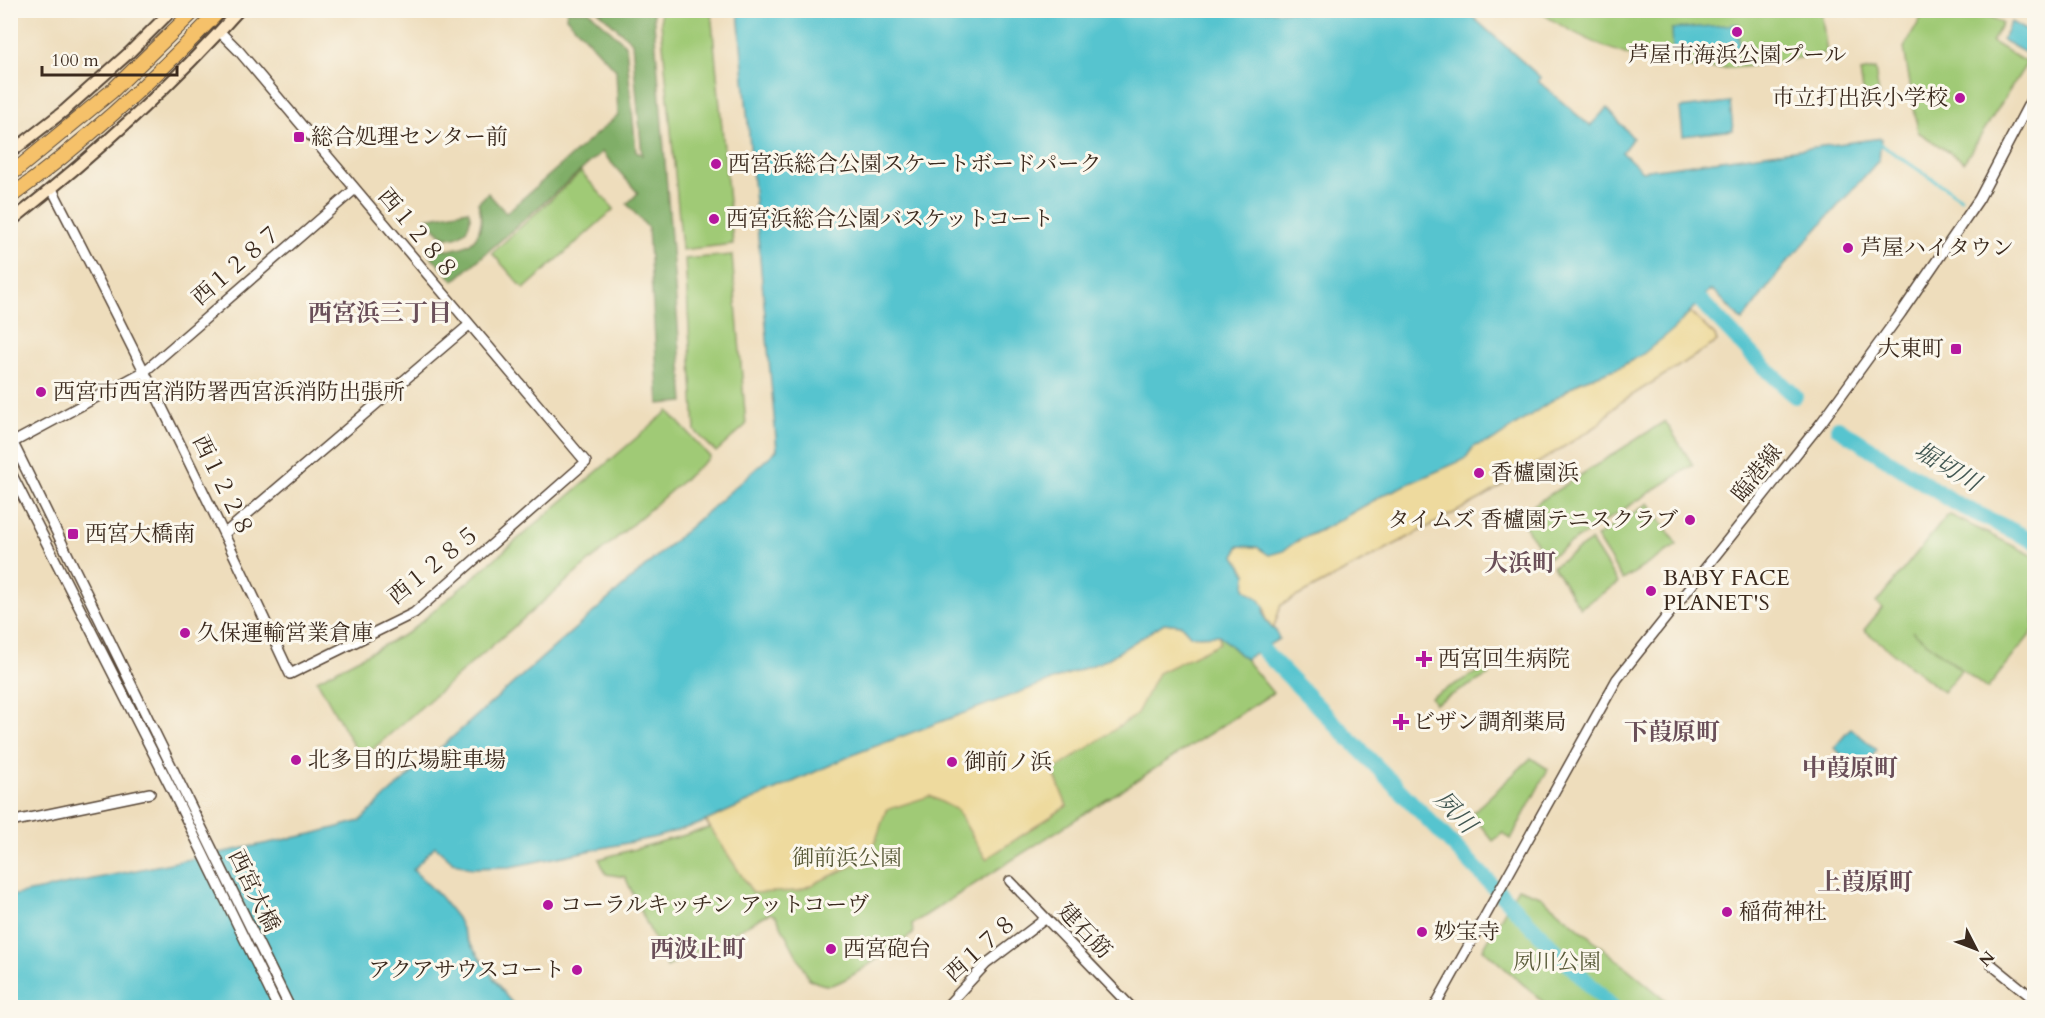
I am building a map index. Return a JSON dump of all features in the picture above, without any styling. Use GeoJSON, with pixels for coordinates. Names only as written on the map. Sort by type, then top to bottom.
{"type":"FeatureCollection","features":[{"type":"Feature","properties":{"kind":"highway"},"geometry":{"type":"LineString","coordinates":[[10,175],[112,91],[196,10]]}},
{"type":"Feature","properties":{"kind":"highway"},"geometry":{"type":"LineString","coordinates":[[10,197],[72,149],[122,105],[220,10]]}},
{"type":"Feature","properties":{"kind":"main road"},"geometry":{"type":"LineString","coordinates":[[10,153],[64,111],[130,52],[172,10]]}},
{"type":"Feature","properties":{"kind":"main road"},"geometry":{"type":"LineString","coordinates":[[196,10],[220,32]]}},
{"type":"Feature","properties":{"kind":"main road"},"geometry":{"type":"LineString","coordinates":[[10,222],[52,189],[135,114],[220,32],[239,10]]}},
{"type":"Feature","properties":{"kind":"street","name":"西１２８８"},"geometry":{"type":"LineString","coordinates":[[220,32],[239,51],[586,462]]}},
{"type":"Feature","properties":{"kind":"street","name":"臨港線"},"geometry":{"type":"LineString","coordinates":[[1434,1008],[1617,679],[1821,423],[1901,313],[1979,199],[2034,94]]}},
{"type":"Feature","properties":{"kind":"street","name":"西１２２８"},"geometry":{"type":"LineString","coordinates":[[52,189],[225,533],[290,674]]}},
{"type":"Feature","properties":{"kind":"street","name":"西１２８７"},"geometry":{"type":"LineString","coordinates":[[11,441],[145,371],[355,189]]}},
{"type":"Feature","properties":{"kind":"street"},"geometry":{"type":"LineString","coordinates":[[225,533],[469,325]]}},
{"type":"Feature","properties":{"kind":"street"},"geometry":{"type":"LineString","coordinates":[[11,441],[179,793]]}},
{"type":"Feature","properties":{"kind":"street","name":"西１２８５"},"geometry":{"type":"LineString","coordinates":[[290,674],[414,613],[586,462]]}},
{"type":"Feature","properties":{"kind":"street"},"geometry":{"type":"LineString","coordinates":[[10,471],[179,793]]}},
{"type":"Feature","properties":{"kind":"street"},"geometry":{"type":"LineString","coordinates":[[10,822],[150,793]]}},
{"type":"Feature","properties":{"kind":"street","name":"西宮大橋"},"geometry":{"type":"LineString","coordinates":[[179,793],[278,1008]]}},
{"type":"Feature","properties":{"kind":"street","name":"西宮大橋"},"geometry":{"type":"LineString","coordinates":[[179,793],[290,1008]]}},
{"type":"Feature","properties":{"kind":"street","name":"建石筋"},"geometry":{"type":"LineString","coordinates":[[1010,881],[1132,1008]]}},
{"type":"Feature","properties":{"kind":"street","name":"西１７８"},"geometry":{"type":"LineString","coordinates":[[945,1008],[986,964],[1045,919]]}},
{"type":"Feature","properties":{"kind":"street"},"geometry":{"type":"LineString","coordinates":[[1992,965],[2034,999]]}},
{"type":"Feature","properties":{"kind":"green space"},"geometry":{"type":"Polygon","coordinates":[[[653,10],[684,402],[659,404],[648,228],[627,204],[638,193],[602,152],[454,281],[426,251],[434,243],[447,250],[465,246],[471,242],[479,232],[481,218],[478,203],[488,193],[506,213],[618,115],[616,70],[566,17],[567,11],[589,11],[626,45],[636,151],[642,155],[632,42],[598,11],[653,10]]]}},
{"type":"Feature","properties":{"kind":"green space"},"geometry":{"type":"Polygon","coordinates":[[[660,11],[711,11],[733,244],[682,250],[660,11]]]}},
{"type":"Feature","properties":{"kind":"green space","name":"芦屋市海浜公園プール"},"geometry":{"type":"Polygon","coordinates":[[[1538,11],[1821,11],[1827,53],[1741,67],[1714,69],[1687,67],[1635,57],[1609,48],[1585,38],[1538,11]]]}},
{"type":"Feature","properties":{"kind":"green space","name":"市立打出浜小学校"},"geometry":{"type":"Polygon","coordinates":[[[1925,11],[1980,11],[2002,23],[1992,42],[2027,63],[1964,162],[1918,132],[1904,48],[1925,11]]]}},
{"type":"Feature","properties":{"kind":"green space"},"geometry":{"type":"Polygon","coordinates":[[[1875,69],[1879,95],[1864,97],[1860,72],[1875,69]]]}},
{"type":"Feature","properties":{"kind":"green space"},"geometry":{"type":"Polygon","coordinates":[[[581,172],[614,209],[524,289],[492,253],[581,172]]]}},
{"type":"Feature","properties":{"kind":"green space"},"geometry":{"type":"Polygon","coordinates":[[[468,210],[470,221],[468,226],[461,235],[456,237],[441,235],[426,218],[468,210]]]}},
{"type":"Feature","properties":{"kind":"green space"},"geometry":{"type":"Polygon","coordinates":[[[732,255],[746,425],[716,452],[695,431],[685,259],[732,255]]]}},
{"type":"Feature","properties":{"kind":"green space"},"geometry":{"type":"Polygon","coordinates":[[[668,411],[710,457],[366,755],[357,752],[317,680],[409,632],[668,411]]]}},
{"type":"Feature","properties":{"kind":"green space"},"geometry":{"type":"Polygon","coordinates":[[[1665,421],[1693,465],[1546,559],[1518,515],[1665,421]]]}},
{"type":"Feature","properties":{"kind":"green space"},"geometry":{"type":"Polygon","coordinates":[[[1649,503],[1677,545],[1623,580],[1596,537],[1649,503]]]}},
{"type":"Feature","properties":{"kind":"green space"},"geometry":{"type":"Polygon","coordinates":[[[1950,515],[2034,556],[2034,630],[1987,689],[1912,631],[1961,670],[1943,692],[1864,630],[1882,608],[1876,603],[1950,515]]]}},
{"type":"Feature","properties":{"kind":"green space"},"geometry":{"type":"Polygon","coordinates":[[[1591,541],[1618,583],[1580,608],[1553,566],[1591,541]]]}},
{"type":"Feature","properties":{"kind":"green space","name":"御前浜公園"},"geometry":{"type":"Polygon","coordinates":[[[1219,635],[1245,659],[1273,693],[912,924],[913,934],[860,970],[831,985],[820,984],[809,979],[776,916],[770,913],[667,967],[625,877],[606,874],[599,859],[710,828],[706,821],[1219,635]]]}},
{"type":"Feature","properties":{"kind":"green space"},"geometry":{"type":"Polygon","coordinates":[[[1485,668],[1489,675],[1435,704],[1431,697],[1485,668]]]}},
{"type":"Feature","properties":{"kind":"green space"},"geometry":{"type":"Polygon","coordinates":[[[1531,758],[1548,769],[1511,839],[1503,833],[1493,841],[1471,814],[1531,758]]]}},
{"type":"Feature","properties":{"kind":"green space","name":"夙川公園"},"geometry":{"type":"Polygon","coordinates":[[[1518,888],[1540,896],[1674,1007],[1549,1007],[1483,949],[1518,888]]]}},
{"type":"Feature","properties":{"kind":"sand","name":"香櫨園浜"},"geometry":{"type":"Polygon","coordinates":[[[1690,312],[1715,336],[1717,342],[1618,404],[1597,426],[1482,498],[1281,605],[1273,630],[1265,618],[1265,609],[1258,598],[1251,596],[1245,588],[1246,574],[1235,556],[1238,546],[1257,547],[1269,555],[1327,527],[1385,494],[1465,459],[1474,446],[1492,441],[1581,381],[1620,367],[1643,354],[1690,312]]]}},
{"type":"Feature","properties":{"kind":"sand","name":"御前ノ浜"},"geometry":{"type":"Polygon","coordinates":[[[1164,623],[1181,625],[1191,636],[1219,635],[1220,643],[1158,673],[1136,715],[1053,771],[1067,806],[986,859],[957,810],[930,796],[886,810],[870,858],[798,891],[753,893],[706,821],[857,753],[1106,660],[1164,623]]]}},
{"type":"Feature","properties":{"kind":"water"},"geometry":{"type":"Polygon","coordinates":[[[738,11],[1466,11],[1541,78],[1538,81],[1590,126],[1607,108],[1633,138],[1622,152],[1642,171],[1881,138],[1879,160],[1784,266],[1742,321],[1717,294],[1709,291],[1674,329],[1643,354],[1620,367],[1581,381],[1492,441],[1474,446],[1465,459],[1385,494],[1327,527],[1298,540],[1283,551],[1269,555],[1257,547],[1238,546],[1235,556],[1246,574],[1245,588],[1262,602],[1266,620],[1276,631],[1279,639],[1245,659],[1219,635],[1191,636],[1181,625],[1164,623],[1106,660],[857,753],[699,824],[656,837],[510,867],[470,868],[453,862],[435,846],[413,870],[439,895],[457,918],[468,941],[516,1007],[11,1007],[10,896],[312,834],[360,821],[777,450],[738,11]]]}},
{"type":"Feature","properties":{"kind":"water"},"geometry":{"type":"Polygon","coordinates":[[[2011,22],[2034,35],[2034,49],[2031,56],[2002,40],[2011,22]]]}},
{"type":"Feature","properties":{"kind":"water"},"geometry":{"type":"Polygon","coordinates":[[[1738,24],[1739,49],[1673,54],[1672,29],[1738,24]]]}},
{"type":"Feature","properties":{"kind":"water"},"geometry":{"type":"Polygon","coordinates":[[[1730,102],[1733,130],[1683,136],[1680,108],[1730,102]]]}},
{"type":"Feature","properties":{"kind":"water"},"geometry":{"type":"Polygon","coordinates":[[[1851,728],[1877,750],[1860,770],[1834,748],[1851,728]]]}},
{"type":"Feature","properties":{"kind":"waterway"},"geometry":{"type":"LineString","coordinates":[[1880,144],[1961,198]]}},
{"type":"Feature","properties":{"kind":"waterway","name":"堀切川"},"geometry":{"type":"LineString","coordinates":[[1700,300],[1795,396]]}},
{"type":"Feature","properties":{"kind":"waterway","name":"堀切川"},"geometry":{"type":"LineString","coordinates":[[1838,428],[1957,504],[2034,541]]}},
{"type":"Feature","properties":{"kind":"waterway","name":"夙川"},"geometry":{"type":"LineString","coordinates":[[1262,649],[1613,1008]]}},
{"type":"Feature","properties":{"kind":"place","name":"芦屋市海浜公園プール"},"geometry":{"type":"Point","coordinates":[1737,32]}},
{"type":"Feature","properties":{"kind":"place","name":"市立打出浜小学校"},"geometry":{"type":"Point","coordinates":[1960,98]}},
{"type":"Feature","properties":{"kind":"place","name":"総合処理センター前"},"geometry":{"type":"Point","coordinates":[299,137]}},
{"type":"Feature","properties":{"kind":"place","name":"西宮浜総合公園スケートボードパーク"},"geometry":{"type":"Point","coordinates":[716,164]}},
{"type":"Feature","properties":{"kind":"place","name":"西宮浜総合公園バスケットコート"},"geometry":{"type":"Point","coordinates":[714,219]}},
{"type":"Feature","properties":{"kind":"place","name":"芦屋ハイタウン"},"geometry":{"type":"Point","coordinates":[1848,248]}},
{"type":"Feature","properties":{"kind":"place","name":"大東町"},"geometry":{"type":"Point","coordinates":[1956,349]}},
{"type":"Feature","properties":{"kind":"place","name":"西宮市西宮消防署西宮浜消防出張所"},"geometry":{"type":"Point","coordinates":[41,392]}},
{"type":"Feature","properties":{"kind":"place","name":"香櫨園浜"},"geometry":{"type":"Point","coordinates":[1479,473]}},
{"type":"Feature","properties":{"kind":"place","name":"タイムズ 香櫨園テニスクラブ"},"geometry":{"type":"Point","coordinates":[1690,520]}},
{"type":"Feature","properties":{"kind":"place","name":"西宮大橋南"},"geometry":{"type":"Point","coordinates":[73,534]}},
{"type":"Feature","properties":{"kind":"place","name":"BABY FACE PLANET'S"},"geometry":{"type":"Point","coordinates":[1651,591]}},
{"type":"Feature","properties":{"kind":"place","name":"久保運輸営業倉庫"},"geometry":{"type":"Point","coordinates":[185,633]}},
{"type":"Feature","properties":{"kind":"place","name":"西宮回生病院"},"geometry":{"type":"Point","coordinates":[1424,659]}},
{"type":"Feature","properties":{"kind":"place","name":"ビザン調剤薬局"},"geometry":{"type":"Point","coordinates":[1401,722]}},
{"type":"Feature","properties":{"kind":"place","name":"北多目的広場駐車場"},"geometry":{"type":"Point","coordinates":[296,760]}},
{"type":"Feature","properties":{"kind":"place","name":"御前ノ浜"},"geometry":{"type":"Point","coordinates":[952,762]}},
{"type":"Feature","properties":{"kind":"place","name":"コーラルキッチン アットコーヴ"},"geometry":{"type":"Point","coordinates":[548,905]}},
{"type":"Feature","properties":{"kind":"place","name":"稲荷神社"},"geometry":{"type":"Point","coordinates":[1727,912]}},
{"type":"Feature","properties":{"kind":"place","name":"妙宝寺"},"geometry":{"type":"Point","coordinates":[1422,932]}},
{"type":"Feature","properties":{"kind":"place","name":"西宮砲台"},"geometry":{"type":"Point","coordinates":[831,949]}},
{"type":"Feature","properties":{"kind":"place","name":"アクアサウスコート"},"geometry":{"type":"Point","coordinates":[577,970]}},
{"type":"Feature","properties":{"kind":"district","name":"西宮浜三丁目"},"geometry":{"type":"Point","coordinates":[380,313]}},
{"type":"Feature","properties":{"kind":"district","name":"大浜町"},"geometry":{"type":"Point","coordinates":[1520,563]}},
{"type":"Feature","properties":{"kind":"district","name":"下葭原町"},"geometry":{"type":"Point","coordinates":[1672,732]}},
{"type":"Feature","properties":{"kind":"district","name":"中葭原町"},"geometry":{"type":"Point","coordinates":[1850,768]}},
{"type":"Feature","properties":{"kind":"district","name":"上葭原町"},"geometry":{"type":"Point","coordinates":[1865,882]}},
{"type":"Feature","properties":{"kind":"district","name":"西波止町"},"geometry":{"type":"Point","coordinates":[698,949]}}]}
